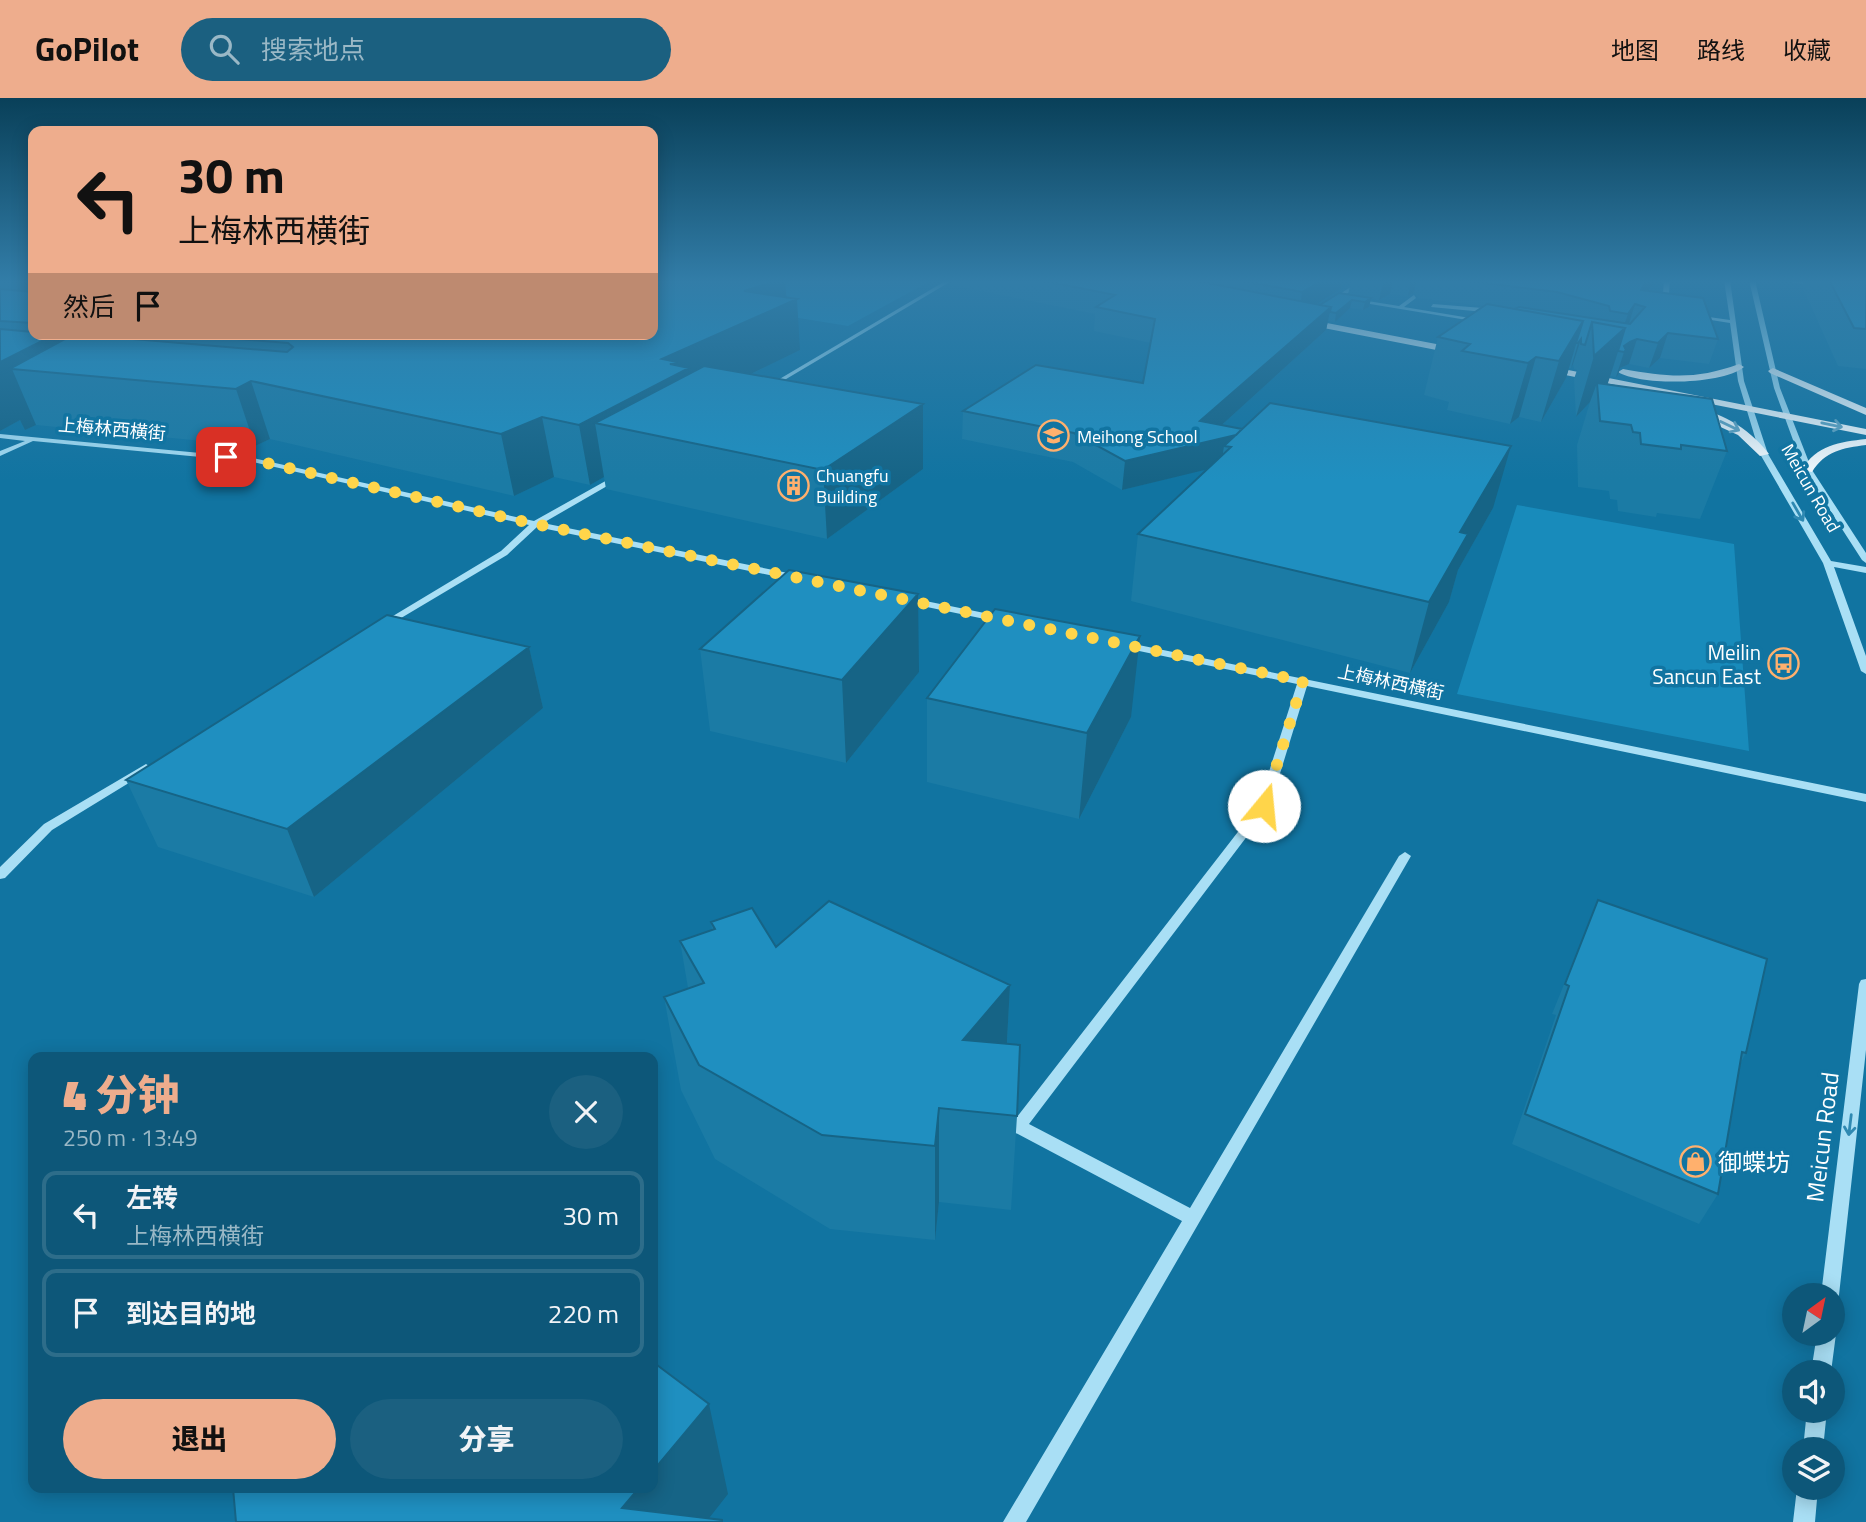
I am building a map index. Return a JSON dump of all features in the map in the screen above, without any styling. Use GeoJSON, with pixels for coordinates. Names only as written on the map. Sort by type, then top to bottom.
{"type":"FeatureCollection","features":[{"type":"Feature","properties":{"kind":"main road"},"geometry":{"type":"LineString","coordinates":[[1545,358],[1701,388]]}},
{"type":"Feature","properties":{"kind":"main road"},"geometry":{"type":"LineString","coordinates":[[1529,365],[1751,409],[1786,410],[1866,420]]}},
{"type":"Feature","properties":{"kind":"main road"},"geometry":{"type":"LineString","coordinates":[[1614,371],[1659,377],[1700,377],[1728,373],[1739,367]]}},
{"type":"Feature","properties":{"kind":"main road"},"geometry":{"type":"LineString","coordinates":[[1773,371],[1866,412]]}},
{"type":"Feature","properties":{"kind":"main road"},"geometry":{"type":"LineString","coordinates":[[1597,378],[1721,422],[1749,438],[1764,454]]}},
{"type":"Feature","properties":{"kind":"main road"},"geometry":{"type":"LineString","coordinates":[[1736,395],[1866,432]]}},
{"type":"Feature","properties":{"kind":"main road"},"geometry":{"type":"LineString","coordinates":[[1808,470],[1811,463],[1825,451],[1866,442]]}},
{"type":"Feature","properties":{"kind":"street"},"geometry":{"type":"LineString","coordinates":[[761,392],[838,346]]}},
{"type":"Feature","properties":{"kind":"street","name":"Meicun Road"},"geometry":{"type":"LineString","coordinates":[[1736,346],[1739,367],[1764,454],[1828,563],[1866,671]]}},
{"type":"Feature","properties":{"kind":"street","name":"Meicun Road"},"geometry":{"type":"LineString","coordinates":[[1767,346],[1773,371],[1808,470],[1866,560]]}},
{"type":"Feature","properties":{"kind":"street"},"geometry":{"type":"LineString","coordinates":[[2,436],[15,430]]}},
{"type":"Feature","properties":{"kind":"street","name":"上梅林西横街"},"geometry":{"type":"LineString","coordinates":[[2,436],[253,460],[535,524],[807,580]]}},
{"type":"Feature","properties":{"kind":"street"},"geometry":{"type":"LineString","coordinates":[[0,454],[34,439]]}},
{"type":"Feature","properties":{"kind":"street"},"geometry":{"type":"LineString","coordinates":[[376,631],[504,553],[535,524],[630,468]]}},
{"type":"Feature","properties":{"kind":"street"},"geometry":{"type":"LineString","coordinates":[[1828,563],[1866,570]]}},
{"type":"Feature","properties":{"kind":"street"},"geometry":{"type":"LineString","coordinates":[[888,596],[1010,621]]}},
{"type":"Feature","properties":{"kind":"street","name":"上梅林西横街"},"geometry":{"type":"LineString","coordinates":[[1105,641],[1866,798]]}},
{"type":"Feature","properties":{"kind":"street"},"geometry":{"type":"LineString","coordinates":[[1193,1218],[1018,1126],[1264,806],[1303,681]]}},
{"type":"Feature","properties":{"kind":"street"},"geometry":{"type":"LineString","coordinates":[[0,875],[48,827],[153,764]]}},
{"type":"Feature","properties":{"kind":"street"},"geometry":{"type":"LineString","coordinates":[[1014,1522],[1405,856]]}},
{"type":"Feature","properties":{"kind":"street","name":"Meicun Road"},"geometry":{"type":"LineString","coordinates":[[1831,1283],[1866,984]]}},
{"type":"Feature","properties":{"kind":"street"},"geometry":{"type":"LineString","coordinates":[[1804,1522],[1807,1500]]}},
{"type":"Feature","properties":{"kind":"shaded area"},"geometry":{"type":"Polygon","coordinates":[[[1517,505],[1734,544],[1749,751],[1457,694],[1517,505]]]}},
{"type":"Feature","properties":{"kind":"building"},"geometry":{"type":"Polygon","coordinates":[[[0,346],[31,346],[0,362],[0,346]]]}},
{"type":"Feature","properties":{"kind":"building"},"geometry":{"type":"Polygon","coordinates":[[[51,346],[221,346],[287,352],[293,347],[690,346],[662,359],[677,362],[670,364],[689,368],[579,425],[542,417],[501,434],[251,381],[236,389],[12,369],[0,374],[51,346]]]}},
{"type":"Feature","properties":{"kind":"building"},"geometry":{"type":"Polygon","coordinates":[[[1150,346],[1286,346],[1200,421],[1242,429],[1236,435],[1125,461],[1074,433],[963,411],[1036,365],[1143,383],[1150,346]]]}},
{"type":"Feature","properties":{"kind":"building"},"geometry":{"type":"Polygon","coordinates":[[[1467,346],[1568,346],[1559,361],[1536,357],[1528,363],[1462,351],[1467,346]]]}},
{"type":"Feature","properties":{"kind":"building"},"geometry":{"type":"Polygon","coordinates":[[[1593,346],[1605,346],[1594,356],[1593,346]]]}},
{"type":"Feature","properties":{"kind":"building"},"geometry":{"type":"Polygon","coordinates":[[[1619,346],[1624,346],[1626,350],[1624,352],[1618,351],[1619,346]]]}},
{"type":"Feature","properties":{"kind":"building"},"geometry":{"type":"Polygon","coordinates":[[[704,366],[923,404],[823,470],[595,423],[704,366]]]}},
{"type":"Feature","properties":{"kind":"building"},"geometry":{"type":"Polygon","coordinates":[[[1597,383],[1712,399],[1727,451],[1681,445],[1681,449],[1641,444],[1640,433],[1633,432],[1631,425],[1600,421],[1597,383]]]}},
{"type":"Feature","properties":{"kind":"building"},"geometry":{"type":"Polygon","coordinates":[[[1270,403],[1511,446],[1460,532],[1468,534],[1429,602],[1138,534],[1231,447],[1224,446],[1270,403]]]}},
{"type":"Feature","properties":{"kind":"building"},"geometry":{"type":"Polygon","coordinates":[[[789,570],[918,594],[842,680],[700,649],[789,570]]]}},
{"type":"Feature","properties":{"kind":"building"},"geometry":{"type":"Polygon","coordinates":[[[995,609],[1140,636],[1087,733],[927,698],[995,609]]]}},
{"type":"Feature","properties":{"kind":"building"},"geometry":{"type":"Polygon","coordinates":[[[387,615],[529,647],[287,829],[126,780],[387,615]]]}},
{"type":"Feature","properties":{"kind":"building"},"geometry":{"type":"Polygon","coordinates":[[[1598,900],[1767,959],[1746,1053],[1742,1052],[1718,1194],[1525,1114],[1569,986],[1565,984],[1598,900]]]}},
{"type":"Feature","properties":{"kind":"building"},"geometry":{"type":"Polygon","coordinates":[[[829,901],[1010,985],[963,1040],[1020,1045],[1017,1116],[939,1108],[935,1146],[822,1135],[699,1065],[664,997],[704,983],[680,941],[715,929],[711,922],[752,908],[776,947],[829,901]]]}},
{"type":"Feature","properties":{"kind":"building"},"geometry":{"type":"Polygon","coordinates":[[[658,1366],[709,1404],[658,1465],[658,1366]]]}},
{"type":"Feature","properties":{"kind":"building"},"geometry":{"type":"Polygon","coordinates":[[[233,1493],[635,1493],[622,1508],[722,1520],[722,1522],[236,1522],[233,1493]]]}},
{"type":"Feature","properties":{"kind":"place","name":"Meihong School"},"geometry":{"type":"Point","coordinates":[1054,436]}},
{"type":"Feature","properties":{"kind":"place","name":"Chuangfu Building"},"geometry":{"type":"Point","coordinates":[793,485]}},
{"type":"Feature","properties":{"kind":"place","name":"Meilin Sancun East"},"geometry":{"type":"Point","coordinates":[1784,664]}},
{"type":"Feature","properties":{"kind":"place","name":"御蝶坊"},"geometry":{"type":"Point","coordinates":[1695,1162]}},
{"type":"Feature","properties":{"kind":"route"},"geometry":{"type":"LineString","coordinates":[[226,457],[253,460],[535,524],[1303,681],[1264,806]]}}]}
